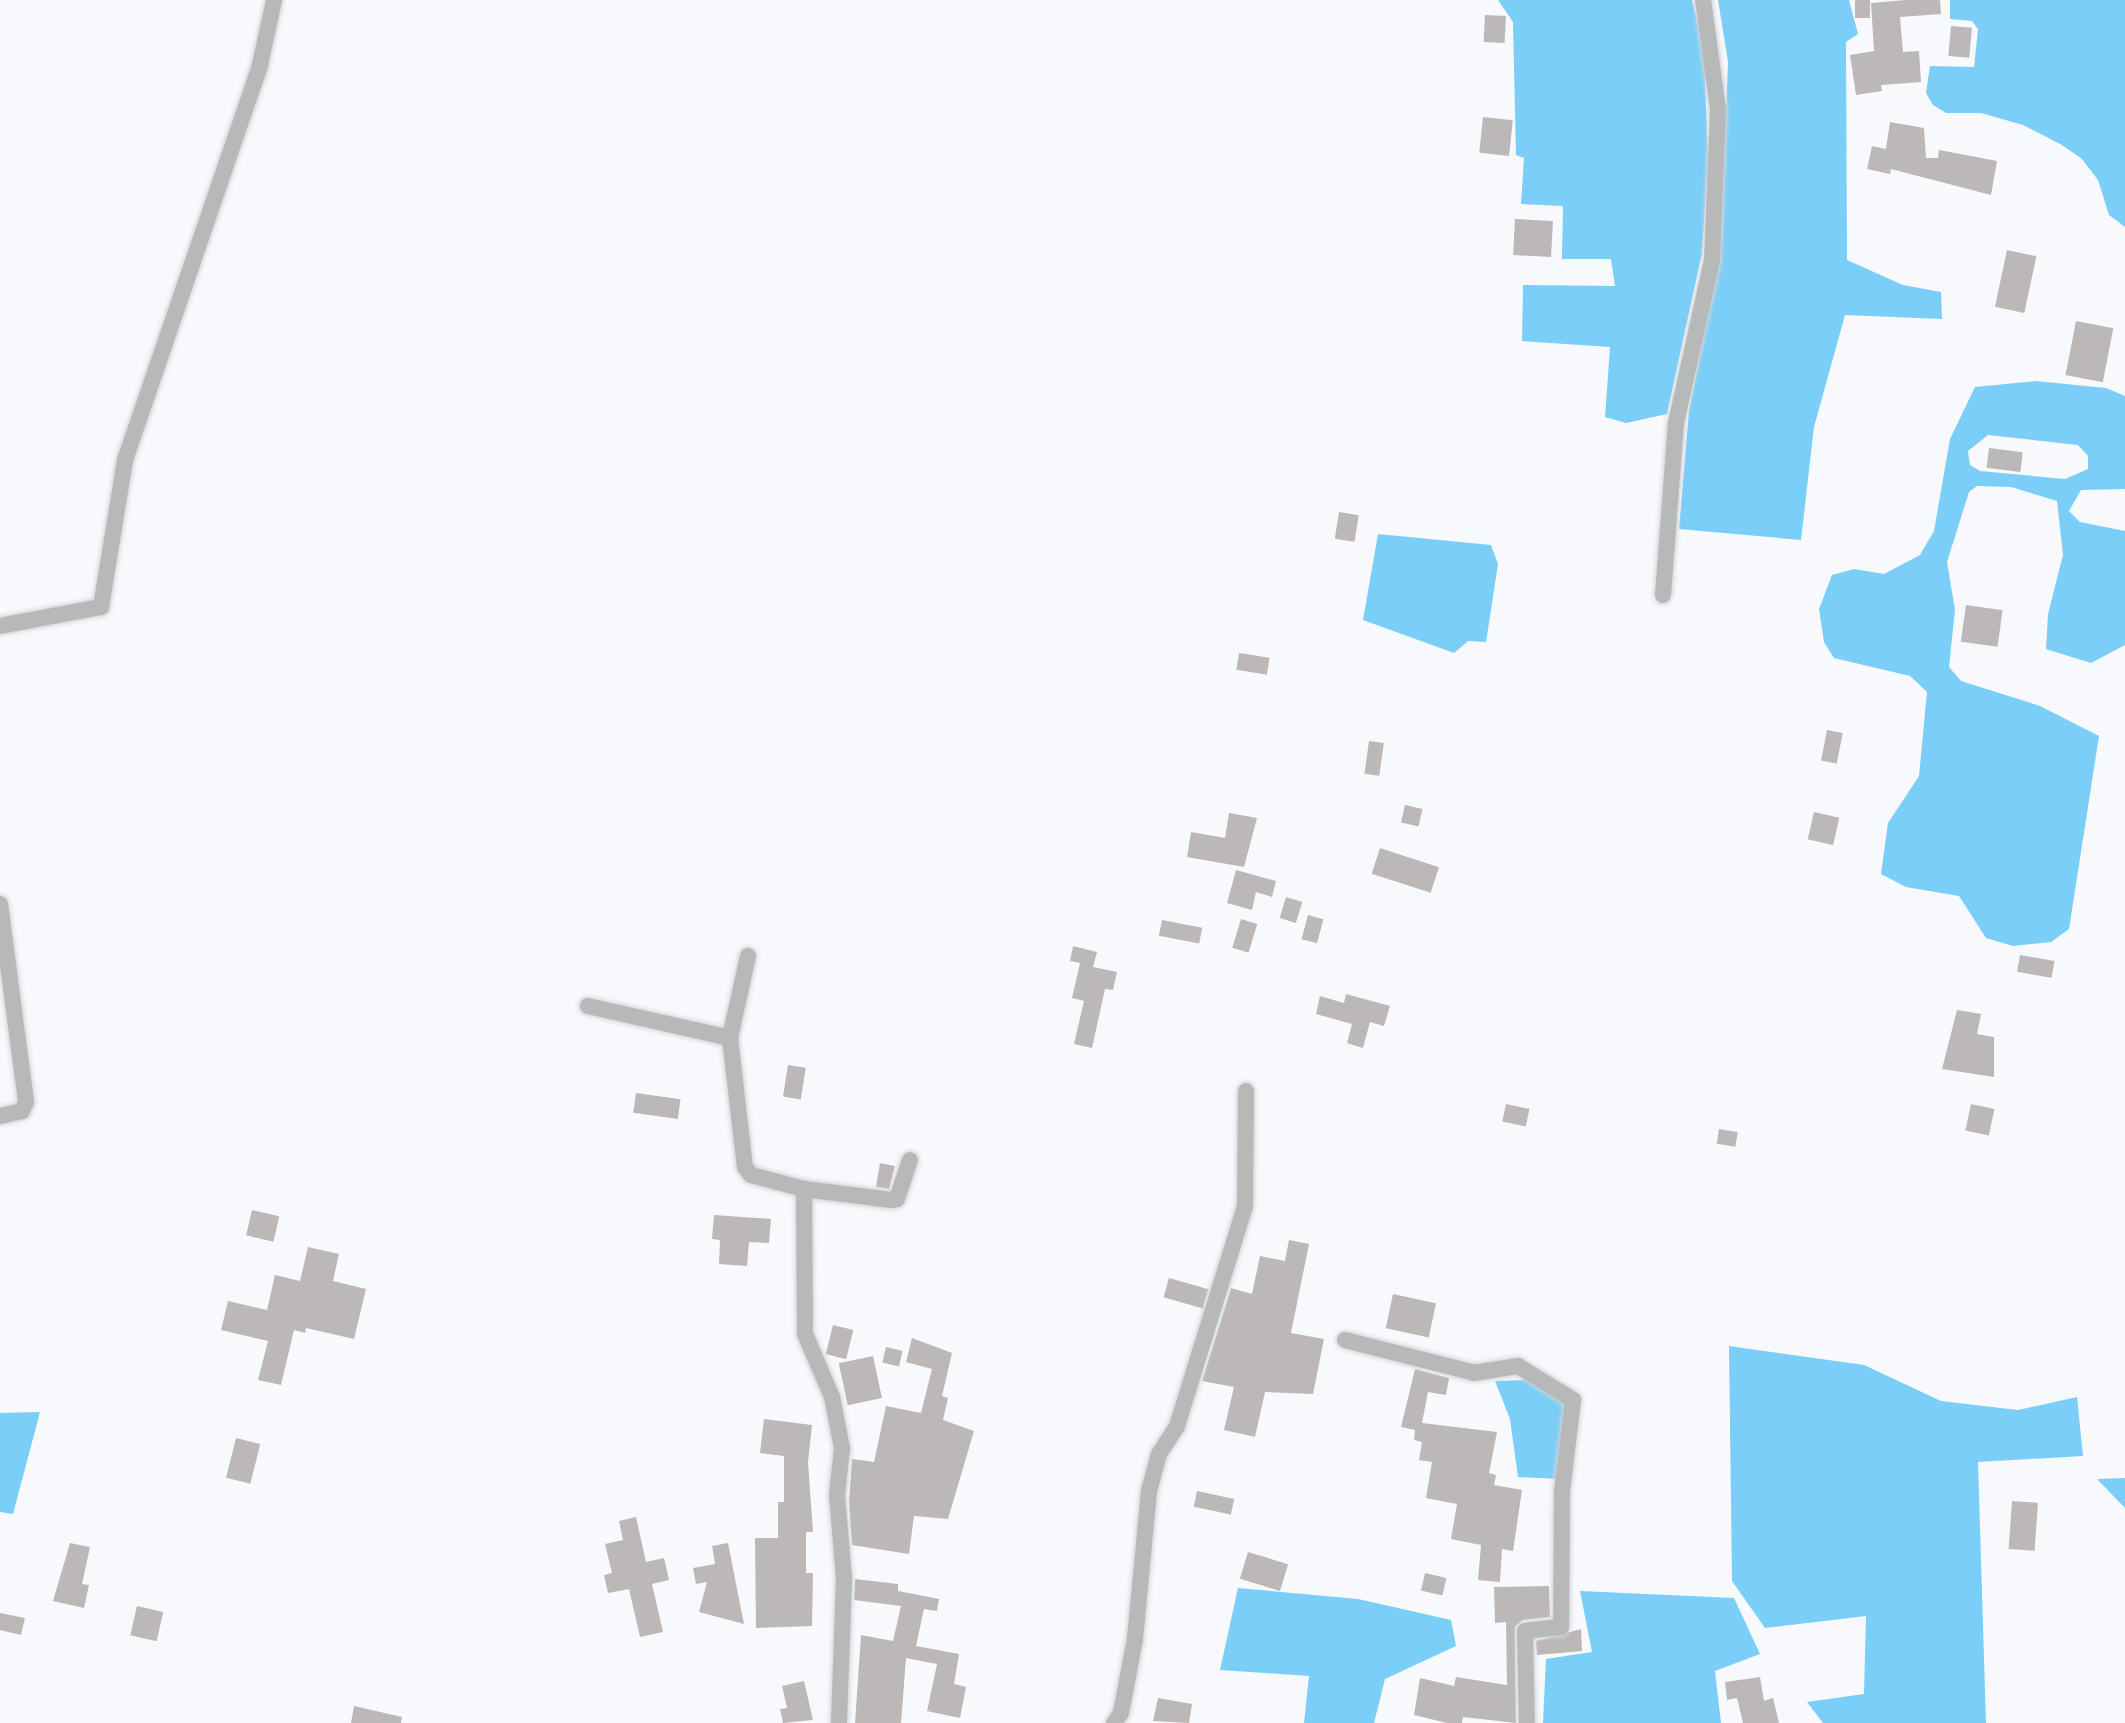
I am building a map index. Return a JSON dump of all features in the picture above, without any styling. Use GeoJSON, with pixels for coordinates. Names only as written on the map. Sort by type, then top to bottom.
{"type":"FeatureCollection","features":[{"type":"Feature","properties":{"kind":"street"},"geometry":{"type":"LineString","coordinates":[[0,626],[101,607],[125,460],[260,65],[274,0]]}},
{"type":"Feature","properties":{"kind":"street"},"geometry":{"type":"LineString","coordinates":[[1663,595],[1676,423],[1712,261],[1718,109],[1703,0]]}},
{"type":"Feature","properties":{"kind":"street"},"geometry":{"type":"LineString","coordinates":[[0,904],[26,1102],[22,1111],[0,1116]]}},
{"type":"Feature","properties":{"kind":"street"},"geometry":{"type":"LineString","coordinates":[[748,956],[730,1038],[745,1167],[751,1175],[804,1189],[897,1199],[910,1160]]}},
{"type":"Feature","properties":{"kind":"street"},"geometry":{"type":"LineString","coordinates":[[588,1006],[730,1038]]}},
{"type":"Feature","properties":{"kind":"street"},"geometry":{"type":"LineString","coordinates":[[1114,1723],[1121,1713],[1135,1639],[1149,1491],[1159,1454],[1177,1426],[1245,1207],[1246,1091]]}},
{"type":"Feature","properties":{"kind":"street"},"geometry":{"type":"LineString","coordinates":[[804,1189],[805,1334],[832,1397],[842,1448],[837,1495],[844,1579],[839,1723]]}},
{"type":"Feature","properties":{"kind":"street"},"geometry":{"type":"LineString","coordinates":[[1345,1340],[1474,1373],[1518,1366],[1573,1400],[1562,1491],[1561,1627],[1525,1631],[1527,1723]]}},
{"type":"Feature","properties":{"kind":"water"},"geometry":{"type":"Polygon","coordinates":[[[1498,0],[1692,0],[1704,48],[1708,161],[1702,253],[1667,414],[1626,423],[1605,417],[1610,347],[1522,341],[1523,285],[1615,286],[1611,259],[1562,259],[1563,206],[1521,204],[1524,158],[1516,155],[1513,22],[1498,0]]]}},
{"type":"Feature","properties":{"kind":"water"},"geometry":{"type":"Polygon","coordinates":[[[1718,0],[1849,0],[1858,34],[1846,42],[1847,260],[1903,285],[1941,292],[1942,319],[1845,315],[1814,427],[1801,540],[1679,529],[1689,410],[1721,246],[1728,62],[1718,0]]]}},
{"type":"Feature","properties":{"kind":"water"},"geometry":{"type":"Polygon","coordinates":[[[1950,0],[2125,0],[2125,227],[2109,215],[2098,180],[2082,159],[2062,145],[2023,125],[1981,113],[1946,113],[1933,105],[1926,93],[1930,66],[1974,67],[1978,29],[1972,21],[1950,19],[1950,0]]]}},
{"type":"Feature","properties":{"kind":"water"},"geometry":{"type":"Polygon","coordinates":[[[2036,381],[2106,388],[2125,396],[2125,489],[2081,490],[2069,511],[2080,522],[2125,531],[2125,645],[2091,663],[2046,649],[2048,614],[2063,555],[2057,501],[2011,487],[1977,486],[1969,492],[1947,562],[1955,610],[1949,667],[1961,681],[2040,706],[2099,736],[2069,929],[2051,942],[2013,946],[1986,938],[1959,896],[1906,887],[1881,874],[1888,823],[1919,776],[1927,692],[1910,676],[1834,658],[1824,642],[1819,609],[1832,575],[1854,569],[1884,574],[1920,555],[1934,531],[1950,439],[1975,387],[2036,381]],[[1988,435],[1968,451],[1970,465],[1980,471],[2065,479],[2088,469],[2088,456],[2078,445],[1988,435]]]}},
{"type":"Feature","properties":{"kind":"water"},"geometry":{"type":"Polygon","coordinates":[[[1378,534],[1491,545],[1498,564],[1486,642],[1468,641],[1454,653],[1363,620],[1378,534]]]}},
{"type":"Feature","properties":{"kind":"water"},"geometry":{"type":"Polygon","coordinates":[[[1729,1346],[1864,1365],[1941,1401],[2018,1410],[2077,1397],[2083,1456],[1978,1462],[1986,1723],[1823,1723],[1807,1702],[1864,1694],[1866,1616],[1765,1628],[1732,1581],[1729,1346]]]}},
{"type":"Feature","properties":{"kind":"water"},"geometry":{"type":"Polygon","coordinates":[[[1526,1380],[1565,1403],[1558,1479],[1518,1477],[1510,1419],[1495,1381],[1526,1380]]]}},
{"type":"Feature","properties":{"kind":"water"},"geometry":{"type":"Polygon","coordinates":[[[40,1412],[13,1514],[0,1512],[0,1413],[40,1412]]]}},
{"type":"Feature","properties":{"kind":"water"},"geometry":{"type":"Polygon","coordinates":[[[2125,1478],[2125,1508],[2097,1479],[2125,1478]]]}},
{"type":"Feature","properties":{"kind":"water"},"geometry":{"type":"Polygon","coordinates":[[[1238,1588],[1358,1599],[1451,1620],[1456,1646],[1385,1679],[1374,1723],[1304,1723],[1309,1676],[1220,1670],[1238,1588]]]}},
{"type":"Feature","properties":{"kind":"water"},"geometry":{"type":"Polygon","coordinates":[[[1580,1591],[1734,1598],[1760,1654],[1715,1671],[1721,1723],[1543,1723],[1546,1659],[1592,1652],[1580,1591]]]}},
{"type":"Feature","properties":{"kind":"building"},"geometry":{"type":"Polygon","coordinates":[[[1855,0],[1870,0],[1870,18],[1855,18],[1855,0]]]}},
{"type":"Feature","properties":{"kind":"building"},"geometry":{"type":"Polygon","coordinates":[[[1940,0],[1941,14],[1900,17],[1903,52],[1919,51],[1921,82],[1881,85],[1882,91],[1856,95],[1850,55],[1874,51],[1871,3],[1940,0]]]}},
{"type":"Feature","properties":{"kind":"building"},"geometry":{"type":"Polygon","coordinates":[[[1485,15],[1506,16],[1505,43],[1484,42],[1485,15]]]}},
{"type":"Feature","properties":{"kind":"building"},"geometry":{"type":"Polygon","coordinates":[[[1951,26],[1972,28],[1969,58],[1948,56],[1951,26]]]}},
{"type":"Feature","properties":{"kind":"building"},"geometry":{"type":"Polygon","coordinates":[[[1483,117],[1513,120],[1509,156],[1479,153],[1483,117]]]}},
{"type":"Feature","properties":{"kind":"building"},"geometry":{"type":"Polygon","coordinates":[[[1890,122],[1924,128],[1926,158],[1938,158],[1939,150],[1997,161],[1991,195],[1891,169],[1890,174],[1867,169],[1872,146],[1886,149],[1890,122]]]}},
{"type":"Feature","properties":{"kind":"building"},"geometry":{"type":"Polygon","coordinates":[[[1515,219],[1553,221],[1551,257],[1513,255],[1515,219]]]}},
{"type":"Feature","properties":{"kind":"building"},"geometry":{"type":"Polygon","coordinates":[[[2007,250],[2036,256],[2024,313],[1995,307],[2007,250]]]}},
{"type":"Feature","properties":{"kind":"building"},"geometry":{"type":"Polygon","coordinates":[[[2076,321],[2113,328],[2103,382],[2066,375],[2076,321]]]}},
{"type":"Feature","properties":{"kind":"building"},"geometry":{"type":"Polygon","coordinates":[[[1989,448],[2023,452],[2020,472],[1987,468],[1989,448]]]}},
{"type":"Feature","properties":{"kind":"building"},"geometry":{"type":"Polygon","coordinates":[[[1339,512],[1359,515],[1355,542],[1335,539],[1339,512]]]}},
{"type":"Feature","properties":{"kind":"building"},"geometry":{"type":"Polygon","coordinates":[[[1966,605],[2003,610],[1997,647],[1961,642],[1966,605]]]}},
{"type":"Feature","properties":{"kind":"building"},"geometry":{"type":"Polygon","coordinates":[[[1239,653],[1270,658],[1267,675],[1236,670],[1239,653]]]}},
{"type":"Feature","properties":{"kind":"building"},"geometry":{"type":"Polygon","coordinates":[[[1827,730],[1843,733],[1837,763],[1821,760],[1827,730]]]}},
{"type":"Feature","properties":{"kind":"building"},"geometry":{"type":"Polygon","coordinates":[[[1369,741],[1384,743],[1379,776],[1364,774],[1369,741]]]}},
{"type":"Feature","properties":{"kind":"building"},"geometry":{"type":"Polygon","coordinates":[[[1405,805],[1423,809],[1418,827],[1401,823],[1405,805]]]}},
{"type":"Feature","properties":{"kind":"building"},"geometry":{"type":"Polygon","coordinates":[[[1814,812],[1839,818],[1833,845],[1808,839],[1814,812]]]}},
{"type":"Feature","properties":{"kind":"building"},"geometry":{"type":"Polygon","coordinates":[[[1229,813],[1257,818],[1244,867],[1187,857],[1191,832],[1225,838],[1229,813]]]}},
{"type":"Feature","properties":{"kind":"building"},"geometry":{"type":"Polygon","coordinates":[[[1380,848],[1439,867],[1431,893],[1372,874],[1380,848]]]}},
{"type":"Feature","properties":{"kind":"building"},"geometry":{"type":"Polygon","coordinates":[[[1236,870],[1276,881],[1272,897],[1256,892],[1252,910],[1227,903],[1236,870]]]}},
{"type":"Feature","properties":{"kind":"building"},"geometry":{"type":"Polygon","coordinates":[[[1286,897],[1302,902],[1296,923],[1280,918],[1286,897]]]}},
{"type":"Feature","properties":{"kind":"building"},"geometry":{"type":"Polygon","coordinates":[[[1308,915],[1323,919],[1317,943],[1302,939],[1308,915]]]}},
{"type":"Feature","properties":{"kind":"building"},"geometry":{"type":"Polygon","coordinates":[[[1241,919],[1257,924],[1248,953],[1232,948],[1241,919]]]}},
{"type":"Feature","properties":{"kind":"building"},"geometry":{"type":"Polygon","coordinates":[[[1162,920],[1202,928],[1199,944],[1159,936],[1162,920]]]}},
{"type":"Feature","properties":{"kind":"building"},"geometry":{"type":"Polygon","coordinates":[[[1073,946],[1097,952],[1093,967],[1117,972],[1113,990],[1105,989],[1092,1048],[1074,1044],[1084,1001],[1072,998],[1080,963],[1070,961],[1073,946]]]}},
{"type":"Feature","properties":{"kind":"building"},"geometry":{"type":"Polygon","coordinates":[[[2020,955],[2054,961],[2052,978],[2017,972],[2020,955]]]}},
{"type":"Feature","properties":{"kind":"building"},"geometry":{"type":"Polygon","coordinates":[[[1346,994],[1390,1006],[1384,1026],[1370,1022],[1363,1048],[1347,1043],[1352,1024],[1316,1014],[1320,996],[1344,1003],[1346,994]]]}},
{"type":"Feature","properties":{"kind":"building"},"geometry":{"type":"Polygon","coordinates":[[[1957,1010],[1981,1014],[1977,1034],[1994,1037],[1994,1077],[1942,1069],[1957,1010]]]}},
{"type":"Feature","properties":{"kind":"building"},"geometry":{"type":"Polygon","coordinates":[[[788,1065],[806,1068],[801,1099],[783,1097],[788,1065]]]}},
{"type":"Feature","properties":{"kind":"building"},"geometry":{"type":"Polygon","coordinates":[[[636,1093],[681,1099],[678,1119],[633,1113],[636,1093]]]}},
{"type":"Feature","properties":{"kind":"building"},"geometry":{"type":"Polygon","coordinates":[[[1506,1104],[1529,1109],[1526,1127],[1502,1122],[1506,1104]]]}},
{"type":"Feature","properties":{"kind":"building"},"geometry":{"type":"Polygon","coordinates":[[[1971,1104],[1994,1109],[1989,1135],[1965,1130],[1971,1104]]]}},
{"type":"Feature","properties":{"kind":"building"},"geometry":{"type":"Polygon","coordinates":[[[1719,1129],[1738,1132],[1735,1147],[1717,1144],[1719,1129]]]}},
{"type":"Feature","properties":{"kind":"building"},"geometry":{"type":"Polygon","coordinates":[[[880,1163],[895,1166],[889,1189],[876,1187],[880,1163]]]}},
{"type":"Feature","properties":{"kind":"building"},"geometry":{"type":"Polygon","coordinates":[[[252,1210],[279,1216],[273,1242],[246,1235],[252,1210]]]}},
{"type":"Feature","properties":{"kind":"building"},"geometry":{"type":"Polygon","coordinates":[[[714,1215],[771,1219],[769,1243],[749,1242],[747,1266],[719,1264],[720,1240],[712,1239],[714,1215]]]}},
{"type":"Feature","properties":{"kind":"building"},"geometry":{"type":"Polygon","coordinates":[[[1289,1240],[1309,1244],[1291,1333],[1324,1339],[1313,1394],[1265,1392],[1255,1437],[1224,1430],[1234,1387],[1202,1381],[1231,1288],[1252,1294],[1260,1256],[1285,1261],[1289,1240]]]}},
{"type":"Feature","properties":{"kind":"building"},"geometry":{"type":"Polygon","coordinates":[[[308,1247],[339,1254],[333,1281],[366,1289],[354,1339],[306,1328],[305,1333],[294,1330],[281,1385],[258,1380],[268,1341],[221,1330],[228,1301],[267,1310],[275,1275],[300,1281],[308,1247]]]}},
{"type":"Feature","properties":{"kind":"building"},"geometry":{"type":"Polygon","coordinates":[[[1169,1278],[1208,1289],[1203,1309],[1163,1297],[1169,1278]]]}},
{"type":"Feature","properties":{"kind":"building"},"geometry":{"type":"Polygon","coordinates":[[[1393,1294],[1436,1303],[1429,1337],[1386,1328],[1393,1294]]]}},
{"type":"Feature","properties":{"kind":"building"},"geometry":{"type":"Polygon","coordinates":[[[833,1325],[853,1330],[846,1359],[826,1354],[833,1325]]]}},
{"type":"Feature","properties":{"kind":"building"},"geometry":{"type":"Polygon","coordinates":[[[912,1338],[952,1353],[942,1396],[948,1398],[943,1420],[974,1431],[948,1519],[914,1516],[909,1554],[852,1545],[849,1502],[852,1459],[874,1462],[886,1406],[921,1413],[932,1369],[906,1362],[912,1338]]]}},
{"type":"Feature","properties":{"kind":"building"},"geometry":{"type":"Polygon","coordinates":[[[886,1347],[903,1351],[899,1366],[882,1363],[886,1347]]]}},
{"type":"Feature","properties":{"kind":"building"},"geometry":{"type":"Polygon","coordinates":[[[873,1356],[882,1398],[848,1405],[839,1363],[873,1356]]]}},
{"type":"Feature","properties":{"kind":"building"},"geometry":{"type":"Polygon","coordinates":[[[1415,1369],[1449,1378],[1446,1395],[1428,1392],[1422,1423],[1497,1432],[1489,1473],[1496,1475],[1494,1485],[1522,1490],[1513,1551],[1502,1549],[1500,1582],[1478,1580],[1481,1545],[1451,1539],[1457,1504],[1426,1498],[1432,1462],[1419,1460],[1422,1442],[1414,1440],[1415,1430],[1401,1427],[1415,1369]]]}},
{"type":"Feature","properties":{"kind":"building"},"geometry":{"type":"Polygon","coordinates":[[[764,1419],[812,1425],[808,1462],[813,1532],[806,1532],[806,1573],[813,1573],[812,1626],[756,1628],[755,1538],[778,1538],[778,1502],[784,1502],[784,1456],[760,1453],[764,1419]]]}},
{"type":"Feature","properties":{"kind":"building"},"geometry":{"type":"Polygon","coordinates":[[[236,1438],[260,1444],[250,1484],[226,1478],[236,1438]]]}},
{"type":"Feature","properties":{"kind":"building"},"geometry":{"type":"Polygon","coordinates":[[[1197,1491],[1234,1499],[1231,1515],[1194,1507],[1197,1491]]]}},
{"type":"Feature","properties":{"kind":"building"},"geometry":{"type":"Polygon","coordinates":[[[2012,1501],[2038,1503],[2035,1551],[2009,1549],[2012,1501]]]}},
{"type":"Feature","properties":{"kind":"building"},"geometry":{"type":"Polygon","coordinates":[[[636,1517],[646,1562],[664,1558],[669,1580],[652,1584],[663,1632],[640,1637],[629,1589],[608,1593],[604,1575],[612,1573],[605,1544],[623,1540],[619,1521],[636,1517]]]}},
{"type":"Feature","properties":{"kind":"building"},"geometry":{"type":"Polygon","coordinates":[[[70,1543],[90,1547],[82,1584],[89,1585],[84,1608],[53,1601],[70,1543]]]}},
{"type":"Feature","properties":{"kind":"building"},"geometry":{"type":"Polygon","coordinates":[[[728,1543],[744,1624],[699,1612],[707,1582],[696,1584],[693,1568],[715,1564],[712,1546],[728,1543]]]}},
{"type":"Feature","properties":{"kind":"building"},"geometry":{"type":"Polygon","coordinates":[[[1248,1552],[1288,1564],[1280,1591],[1240,1579],[1248,1552]]]}},
{"type":"Feature","properties":{"kind":"building"},"geometry":{"type":"Polygon","coordinates":[[[1425,1573],[1446,1578],[1442,1595],[1421,1591],[1425,1573]]]}},
{"type":"Feature","properties":{"kind":"building"},"geometry":{"type":"Polygon","coordinates":[[[855,1579],[898,1584],[898,1591],[939,1599],[937,1611],[924,1609],[916,1646],[959,1654],[954,1684],[966,1687],[960,1718],[927,1711],[937,1664],[906,1658],[901,1723],[855,1723],[861,1635],[893,1641],[901,1606],[854,1600],[855,1579]]]}},
{"type":"Feature","properties":{"kind":"building"},"geometry":{"type":"Polygon","coordinates":[[[1549,1586],[1550,1617],[1523,1620],[1515,1627],[1516,1723],[1463,1717],[1462,1723],[1447,1723],[1414,1715],[1420,1678],[1454,1686],[1456,1677],[1507,1685],[1506,1622],[1495,1623],[1494,1587],[1549,1586]]]}},
{"type":"Feature","properties":{"kind":"building"},"geometry":{"type":"Polygon","coordinates":[[[137,1606],[163,1612],[157,1641],[130,1635],[137,1606]]]}},
{"type":"Feature","properties":{"kind":"building"},"geometry":{"type":"Polygon","coordinates":[[[0,1613],[25,1618],[21,1635],[0,1630],[0,1613]]]}},
{"type":"Feature","properties":{"kind":"building"},"geometry":{"type":"Polygon","coordinates":[[[1581,1629],[1582,1651],[1537,1655],[1536,1641],[1581,1629]]]}},
{"type":"Feature","properties":{"kind":"building"},"geometry":{"type":"Polygon","coordinates":[[[1760,1677],[1764,1701],[1773,1698],[1779,1723],[1743,1723],[1737,1698],[1727,1700],[1725,1682],[1760,1677]]]}},
{"type":"Feature","properties":{"kind":"building"},"geometry":{"type":"Polygon","coordinates":[[[804,1681],[813,1720],[783,1723],[780,1709],[787,1708],[782,1686],[804,1681]]]}},
{"type":"Feature","properties":{"kind":"building"},"geometry":{"type":"Polygon","coordinates":[[[1158,1698],[1192,1704],[1189,1723],[1153,1721],[1158,1698]]]}},
{"type":"Feature","properties":{"kind":"building"},"geometry":{"type":"Polygon","coordinates":[[[354,1706],[402,1717],[401,1723],[351,1723],[354,1706]]]}}]}
